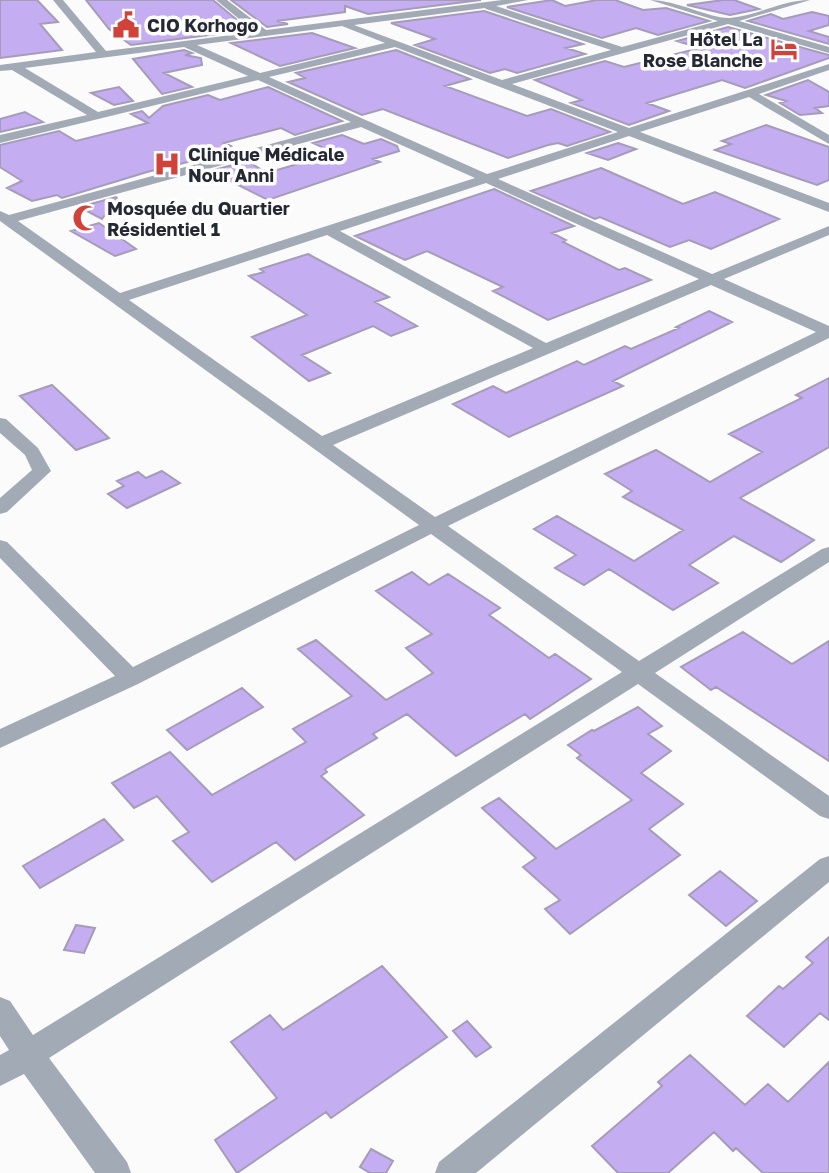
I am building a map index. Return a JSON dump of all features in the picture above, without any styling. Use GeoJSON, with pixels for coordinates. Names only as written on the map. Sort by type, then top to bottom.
{"type":"FeatureCollection","features":[{"type":"Feature","properties":{"kind":"street"},"geometry":{"type":"LineString","coordinates":[[58,0],[104,55]]}},
{"type":"Feature","properties":{"kind":"street"},"geometry":{"type":"LineString","coordinates":[[221,0],[264,34]]}},
{"type":"Feature","properties":{"kind":"street"},"geometry":{"type":"LineString","coordinates":[[473,0],[620,50]]}},
{"type":"Feature","properties":{"kind":"street"},"geometry":{"type":"LineString","coordinates":[[0,68],[523,0]]}},
{"type":"Feature","properties":{"kind":"street"},"geometry":{"type":"LineString","coordinates":[[655,0],[829,50]]}},
{"type":"Feature","properties":{"kind":"street"},"geometry":{"type":"LineString","coordinates":[[501,84],[805,0]]}},
{"type":"Feature","properties":{"kind":"street"},"geometry":{"type":"LineString","coordinates":[[344,24],[829,208]]}},
{"type":"Feature","properties":{"kind":"street"},"geometry":{"type":"LineString","coordinates":[[186,44],[829,332]]}},
{"type":"Feature","properties":{"kind":"street"},"geometry":{"type":"LineString","coordinates":[[0,139],[394,44]]}},
{"type":"Feature","properties":{"kind":"street"},"geometry":{"type":"LineString","coordinates":[[14,66],[97,116]]}},
{"type":"Feature","properties":{"kind":"street"},"geometry":{"type":"LineString","coordinates":[[118,299],[632,134],[829,67]]}},
{"type":"Feature","properties":{"kind":"street"},"geometry":{"type":"LineString","coordinates":[[750,93],[829,140]]}},
{"type":"Feature","properties":{"kind":"street"},"geometry":{"type":"LineString","coordinates":[[4,218],[361,123]]}},
{"type":"Feature","properties":{"kind":"street"},"geometry":{"type":"LineString","coordinates":[[4,218],[829,809]]}},
{"type":"Feature","properties":{"kind":"street"},"geometry":{"type":"LineString","coordinates":[[319,444],[829,230]]}},
{"type":"Feature","properties":{"kind":"street"},"geometry":{"type":"LineString","coordinates":[[330,231],[546,349]]}},
{"type":"Feature","properties":{"kind":"street"},"geometry":{"type":"LineString","coordinates":[[0,739],[130,678],[434,525],[829,332]]}},
{"type":"Feature","properties":{"kind":"street"},"geometry":{"type":"LineString","coordinates":[[0,423],[36,457],[42,465],[42,471],[0,508]]}},
{"type":"Feature","properties":{"kind":"street"},"geometry":{"type":"LineString","coordinates":[[0,547],[130,678]]}},
{"type":"Feature","properties":{"kind":"street"},"geometry":{"type":"LineString","coordinates":[[0,1072],[829,553]]}},
{"type":"Feature","properties":{"kind":"street"},"geometry":{"type":"LineString","coordinates":[[451,1173],[829,867]]}},
{"type":"Feature","properties":{"kind":"street"},"geometry":{"type":"LineString","coordinates":[[0,1010],[28,1054],[115,1173]]}},
{"type":"Feature","properties":{"kind":"building"},"geometry":{"type":"Polygon","coordinates":[[[0,0],[37,0],[58,22],[40,24],[62,50],[0,58],[0,0]]]}},
{"type":"Feature","properties":{"kind":"building"},"geometry":{"type":"Polygon","coordinates":[[[86,0],[213,0],[249,30],[131,45],[109,29],[86,0]]]}},
{"type":"Feature","properties":{"kind":"building"},"geometry":{"type":"Polygon","coordinates":[[[231,0],[481,0],[368,14],[345,6],[345,12],[277,21],[288,24],[267,27],[231,0]]]}},
{"type":"Feature","properties":{"kind":"building"},"geometry":{"type":"Polygon","coordinates":[[[552,0],[565,6],[597,0],[615,0],[643,10],[666,8],[709,21],[658,35],[636,28],[602,38],[507,7],[552,0]]]}},
{"type":"Feature","properties":{"kind":"building"},"geometry":{"type":"Polygon","coordinates":[[[734,0],[759,9],[730,15],[687,5],[734,0]]]}},
{"type":"Feature","properties":{"kind":"building"},"geometry":{"type":"Polygon","coordinates":[[[484,11],[583,44],[566,48],[585,54],[517,73],[505,69],[490,73],[415,45],[435,39],[391,23],[484,11]]]}},
{"type":"Feature","properties":{"kind":"building"},"geometry":{"type":"Polygon","coordinates":[[[812,12],[829,16],[829,25],[809,31],[829,37],[829,44],[748,21],[771,14],[783,19],[812,12]]]}},
{"type":"Feature","properties":{"kind":"building"},"geometry":{"type":"Polygon","coordinates":[[[728,27],[829,55],[829,58],[745,88],[722,80],[647,103],[669,111],[629,125],[571,103],[582,100],[535,80],[605,61],[624,67],[700,48],[677,41],[728,27]]]}},
{"type":"Feature","properties":{"kind":"building"},"geometry":{"type":"Polygon","coordinates":[[[312,33],[355,48],[280,66],[231,43],[312,33]]]}},
{"type":"Feature","properties":{"kind":"building"},"geometry":{"type":"Polygon","coordinates":[[[184,50],[192,53],[185,55],[201,58],[202,65],[164,73],[192,87],[162,94],[133,59],[184,50]]]}},
{"type":"Feature","properties":{"kind":"building"},"geometry":{"type":"Polygon","coordinates":[[[396,50],[470,79],[445,86],[527,116],[551,109],[610,132],[567,146],[558,143],[548,145],[508,158],[383,109],[362,115],[288,82],[305,78],[296,73],[396,50]]]}},
{"type":"Feature","properties":{"kind":"building"},"geometry":{"type":"Polygon","coordinates":[[[808,80],[829,92],[829,106],[815,108],[822,113],[800,115],[780,103],[786,101],[766,95],[808,80]]]}},
{"type":"Feature","properties":{"kind":"building"},"geometry":{"type":"Polygon","coordinates":[[[119,87],[133,101],[114,105],[91,93],[119,87]]]}},
{"type":"Feature","properties":{"kind":"building"},"geometry":{"type":"Polygon","coordinates":[[[268,87],[342,121],[295,135],[281,128],[224,143],[231,146],[227,148],[233,151],[147,172],[62,198],[57,195],[32,201],[7,188],[22,181],[0,167],[0,145],[59,131],[76,141],[148,123],[131,114],[142,111],[149,118],[163,106],[208,95],[220,100],[268,87]]]}},
{"type":"Feature","properties":{"kind":"building"},"geometry":{"type":"Polygon","coordinates":[[[25,112],[43,122],[0,132],[0,119],[25,112]]]}},
{"type":"Feature","properties":{"kind":"building"},"geometry":{"type":"Polygon","coordinates":[[[766,125],[829,147],[829,180],[817,185],[715,150],[731,144],[722,141],[766,125]]]}},
{"type":"Feature","properties":{"kind":"building"},"geometry":{"type":"Polygon","coordinates":[[[342,135],[364,144],[381,139],[397,146],[399,151],[373,159],[380,162],[268,200],[210,171],[247,161],[267,173],[335,153],[313,143],[342,135]]]}},
{"type":"Feature","properties":{"kind":"building"},"geometry":{"type":"Polygon","coordinates":[[[618,143],[636,149],[608,160],[587,153],[618,143]]]}},
{"type":"Feature","properties":{"kind":"building"},"geometry":{"type":"Polygon","coordinates":[[[601,168],[683,204],[715,192],[779,219],[711,249],[689,240],[670,247],[531,191],[601,168]]]}},
{"type":"Feature","properties":{"kind":"building"},"geometry":{"type":"Polygon","coordinates":[[[494,189],[574,226],[552,233],[566,240],[563,242],[619,270],[625,268],[651,280],[548,320],[493,291],[503,287],[427,251],[405,260],[355,236],[494,189]]]}},
{"type":"Feature","properties":{"kind":"building"},"geometry":{"type":"Polygon","coordinates":[[[116,197],[102,219],[79,207],[116,197]]]}},
{"type":"Feature","properties":{"kind":"building"},"geometry":{"type":"Polygon","coordinates":[[[99,223],[136,249],[115,256],[71,231],[99,223]]]}},
{"type":"Feature","properties":{"kind":"building"},"geometry":{"type":"Polygon","coordinates":[[[308,254],[389,297],[375,302],[417,326],[391,336],[373,326],[302,355],[330,373],[309,381],[252,337],[307,315],[249,276],[264,272],[260,269],[308,254]]]}},
{"type":"Feature","properties":{"kind":"building"},"geometry":{"type":"Polygon","coordinates":[[[709,311],[732,322],[613,381],[623,386],[509,437],[453,404],[493,386],[506,393],[577,361],[584,365],[625,346],[631,349],[679,328],[676,327],[709,311]]]}},
{"type":"Feature","properties":{"kind":"building"},"geometry":{"type":"Polygon","coordinates":[[[829,378],[829,447],[740,498],[814,540],[781,562],[734,536],[689,565],[718,583],[673,610],[609,569],[584,585],[555,568],[576,555],[534,529],[557,516],[634,561],[683,530],[623,497],[632,491],[605,474],[656,450],[710,482],[762,452],[729,434],[802,398],[796,395],[829,378]]]}},
{"type":"Feature","properties":{"kind":"building"},"geometry":{"type":"Polygon","coordinates":[[[52,385],[109,438],[76,450],[20,396],[52,385]]]}},
{"type":"Feature","properties":{"kind":"building"},"geometry":{"type":"Polygon","coordinates":[[[162,471],[180,483],[127,508],[108,494],[124,486],[117,481],[138,472],[146,478],[162,471]]]}},
{"type":"Feature","properties":{"kind":"building"},"geometry":{"type":"Polygon","coordinates":[[[412,572],[429,585],[448,574],[500,608],[489,615],[549,658],[555,654],[591,679],[530,719],[525,714],[456,756],[407,714],[373,734],[377,738],[325,769],[327,772],[321,776],[364,815],[295,860],[276,842],[212,882],[173,841],[189,832],[157,796],[134,808],[112,783],[170,752],[212,795],[306,742],[293,729],[352,696],[298,649],[316,640],[386,700],[433,673],[406,648],[432,634],[376,591],[412,572]]]}},
{"type":"Feature","properties":{"kind":"building"},"geometry":{"type":"Polygon","coordinates":[[[743,632],[792,664],[829,641],[829,761],[716,687],[711,690],[681,667],[743,632]]]}},
{"type":"Feature","properties":{"kind":"building"},"geometry":{"type":"Polygon","coordinates":[[[242,688],[263,707],[187,750],[167,730],[242,688]]]}},
{"type":"Feature","properties":{"kind":"building"},"geometry":{"type":"Polygon","coordinates":[[[638,707],[662,726],[648,734],[671,751],[641,773],[683,804],[649,829],[680,855],[570,934],[545,909],[560,900],[523,867],[536,858],[482,808],[499,798],[556,849],[632,800],[577,758],[581,755],[568,745],[638,707]]]}},
{"type":"Feature","properties":{"kind":"building"},"geometry":{"type":"Polygon","coordinates":[[[104,819],[123,840],[40,888],[23,866],[104,819]]]}},
{"type":"Feature","properties":{"kind":"building"},"geometry":{"type":"Polygon","coordinates":[[[720,871],[757,901],[726,926],[689,895],[720,871]]]}},
{"type":"Feature","properties":{"kind":"building"},"geometry":{"type":"Polygon","coordinates":[[[76,925],[95,928],[84,953],[64,950],[76,925]]]}},
{"type":"Feature","properties":{"kind":"building"},"geometry":{"type":"Polygon","coordinates":[[[829,937],[829,1020],[820,1013],[784,1047],[747,1016],[779,986],[783,989],[813,963],[806,957],[829,937]]]}},
{"type":"Feature","properties":{"kind":"building"},"geometry":{"type":"Polygon","coordinates":[[[382,966],[447,1037],[331,1118],[326,1112],[237,1173],[215,1140],[277,1098],[231,1042],[270,1015],[283,1030],[382,966]]]}},
{"type":"Feature","properties":{"kind":"building"},"geometry":{"type":"Polygon","coordinates":[[[467,1021],[491,1047],[476,1057],[453,1031],[467,1021]]]}},
{"type":"Feature","properties":{"kind":"building"},"geometry":{"type":"Polygon","coordinates":[[[690,1055],[745,1105],[768,1084],[788,1102],[829,1062],[829,1173],[763,1173],[736,1148],[733,1151],[714,1132],[668,1173],[618,1173],[592,1146],[662,1086],[658,1082],[690,1055]]]}},
{"type":"Feature","properties":{"kind":"building"},"geometry":{"type":"Polygon","coordinates":[[[371,1149],[393,1161],[386,1173],[370,1173],[360,1167],[371,1149]]]}},
{"type":"Feature","properties":{"kind":"place","name":"CIO Korhogo"},"geometry":{"type":"Point","coordinates":[126,25]}},
{"type":"Feature","properties":{"kind":"place","name":"Hôtel La Rose Blanche"},"geometry":{"type":"Point","coordinates":[784,49]}},
{"type":"Feature","properties":{"kind":"place","name":"Clinique Médicale Nour Anni"},"geometry":{"type":"Point","coordinates":[167,164]}},
{"type":"Feature","properties":{"kind":"place","name":"Mosquée du Quartier Résidentiel 1"},"geometry":{"type":"Point","coordinates":[86,218]}}]}
